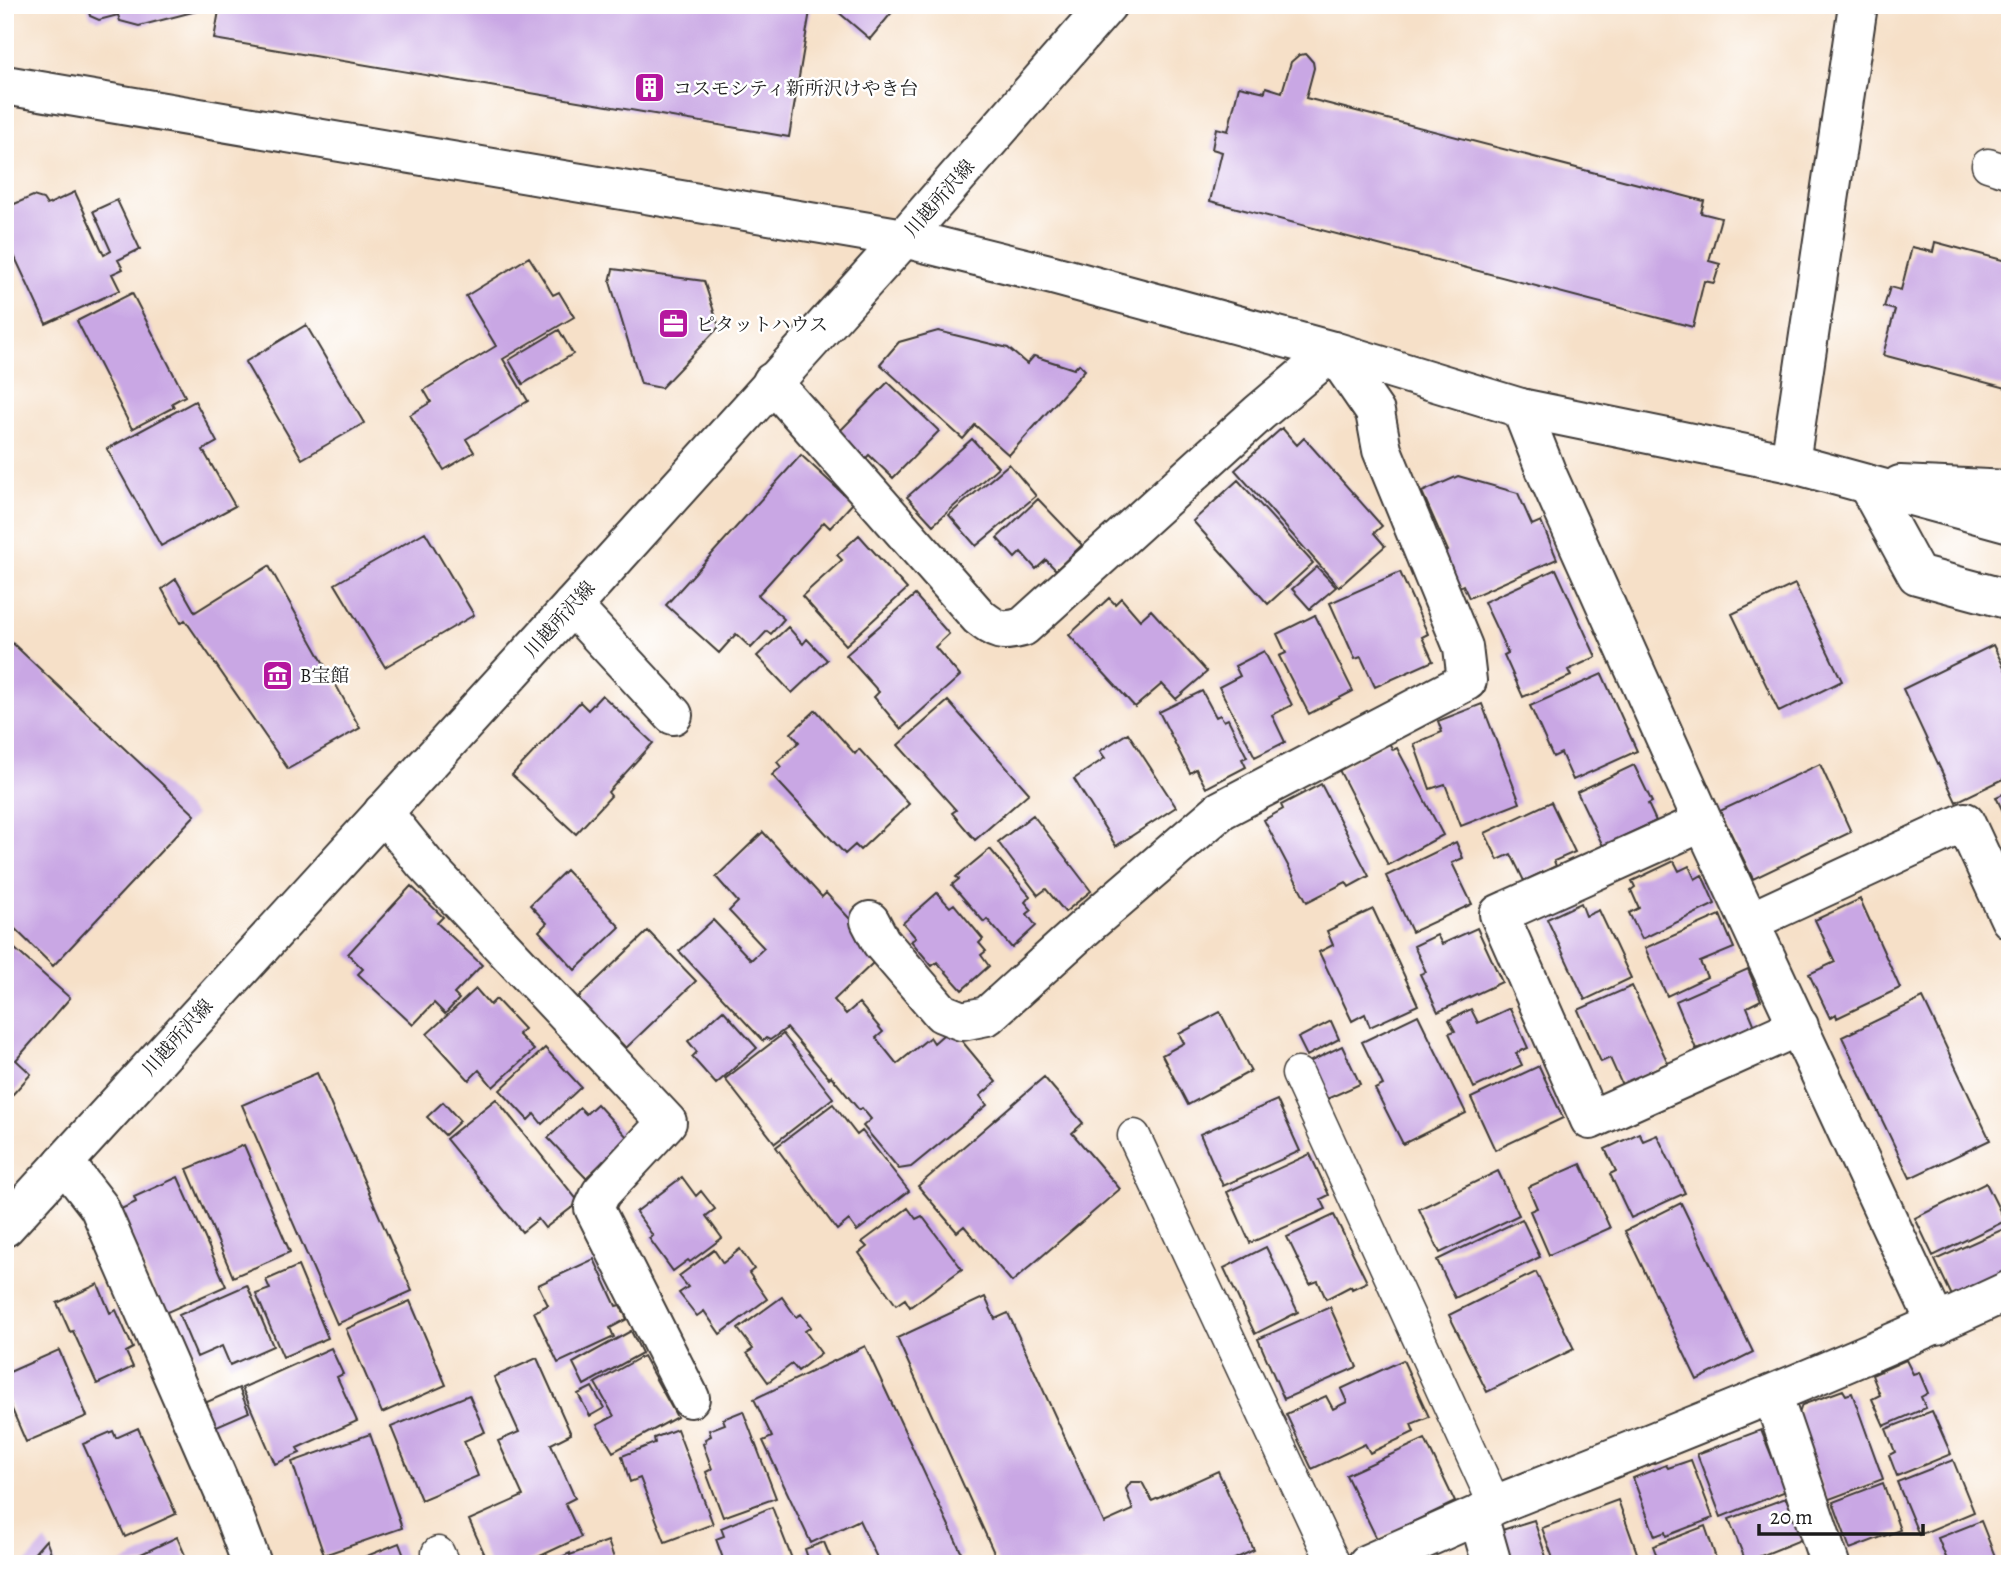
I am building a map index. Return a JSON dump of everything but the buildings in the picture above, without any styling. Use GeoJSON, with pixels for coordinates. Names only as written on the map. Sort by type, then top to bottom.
{"type":"FeatureCollection","features":[{"type":"Feature","properties":{"kind":"street","name":"川越所沢線"},"geometry":{"type":"LineString","coordinates":[[5,1227],[904,238],[1107,5]]}},
{"type":"Feature","properties":{"kind":"street"},"geometry":{"type":"LineString","coordinates":[[1790,463],[1857,5]]}},
{"type":"Feature","properties":{"kind":"street"},"geometry":{"type":"LineString","coordinates":[[5,85],[904,238],[1053,275],[1333,351],[1521,408],[1790,463],[2010,523]]}},
{"type":"Feature","properties":{"kind":"street"},"geometry":{"type":"LineString","coordinates":[[772,382],[979,617],[992,627],[1005,632],[1023,627],[1259,413],[1333,351]]}},
{"type":"Feature","properties":{"kind":"street"},"geometry":{"type":"LineString","coordinates":[[870,921],[881,942],[942,1013],[962,1021],[987,1016],[1221,810],[1467,681],[1463,647],[1382,450],[1375,412],[1333,351]]}},
{"type":"Feature","properties":{"kind":"street"},"geometry":{"type":"LineString","coordinates":[[1521,408],[1547,474],[1703,822],[1937,1325]]}},
{"type":"Feature","properties":{"kind":"street"},"geometry":{"type":"LineString","coordinates":[[1867,484],[2010,490]]}},
{"type":"Feature","properties":{"kind":"street"},"geometry":{"type":"LineString","coordinates":[[1867,484],[1917,575],[2010,600]]}},
{"type":"Feature","properties":{"kind":"street"},"geometry":{"type":"LineString","coordinates":[[572,606],[673,715]]}},
{"type":"Feature","properties":{"kind":"street"},"geometry":{"type":"LineString","coordinates":[[383,812],[425,864],[667,1122],[601,1193],[594,1208],[690,1398]]}},
{"type":"Feature","properties":{"kind":"street"},"geometry":{"type":"LineString","coordinates":[[1703,822],[1499,914],[1590,1120],[1799,1026]]}},
{"type":"Feature","properties":{"kind":"street"},"geometry":{"type":"LineString","coordinates":[[1751,921],[1965,822],[2010,919]]}},
{"type":"Feature","properties":{"kind":"street"},"geometry":{"type":"LineString","coordinates":[[64,1162],[99,1207],[232,1511],[252,1564]]}},
{"type":"Feature","properties":{"kind":"street"},"geometry":{"type":"LineString","coordinates":[[1367,1564],[1487,1510],[1937,1325],[2010,1290]]}},
{"type":"Feature","properties":{"kind":"street"},"geometry":{"type":"LineString","coordinates":[[1772,1394],[1830,1564]]}},
{"type":"Feature","properties":{"kind":"street"},"geometry":{"type":"LineString","coordinates":[[1487,1510],[1492,1564]]}},
{"type":"Feature","properties":{"kind":"lane"},"geometry":{"type":"LineString","coordinates":[[1298,1074],[1487,1510]]}},
{"type":"Feature","properties":{"kind":"lane"},"geometry":{"type":"LineString","coordinates":[[1134,1136],[1334,1564]]}},
{"type":"Feature","properties":{"kind":"place","name":"コスモシティ新所沢けやき台"},"geometry":{"type":"Point","coordinates":[650,88]}},
{"type":"Feature","properties":{"kind":"place","name":"ピタットハウス"},"geometry":{"type":"Point","coordinates":[673,324]}},
{"type":"Feature","properties":{"kind":"place","name":"B宝館"},"geometry":{"type":"Point","coordinates":[277,675]}}]}
